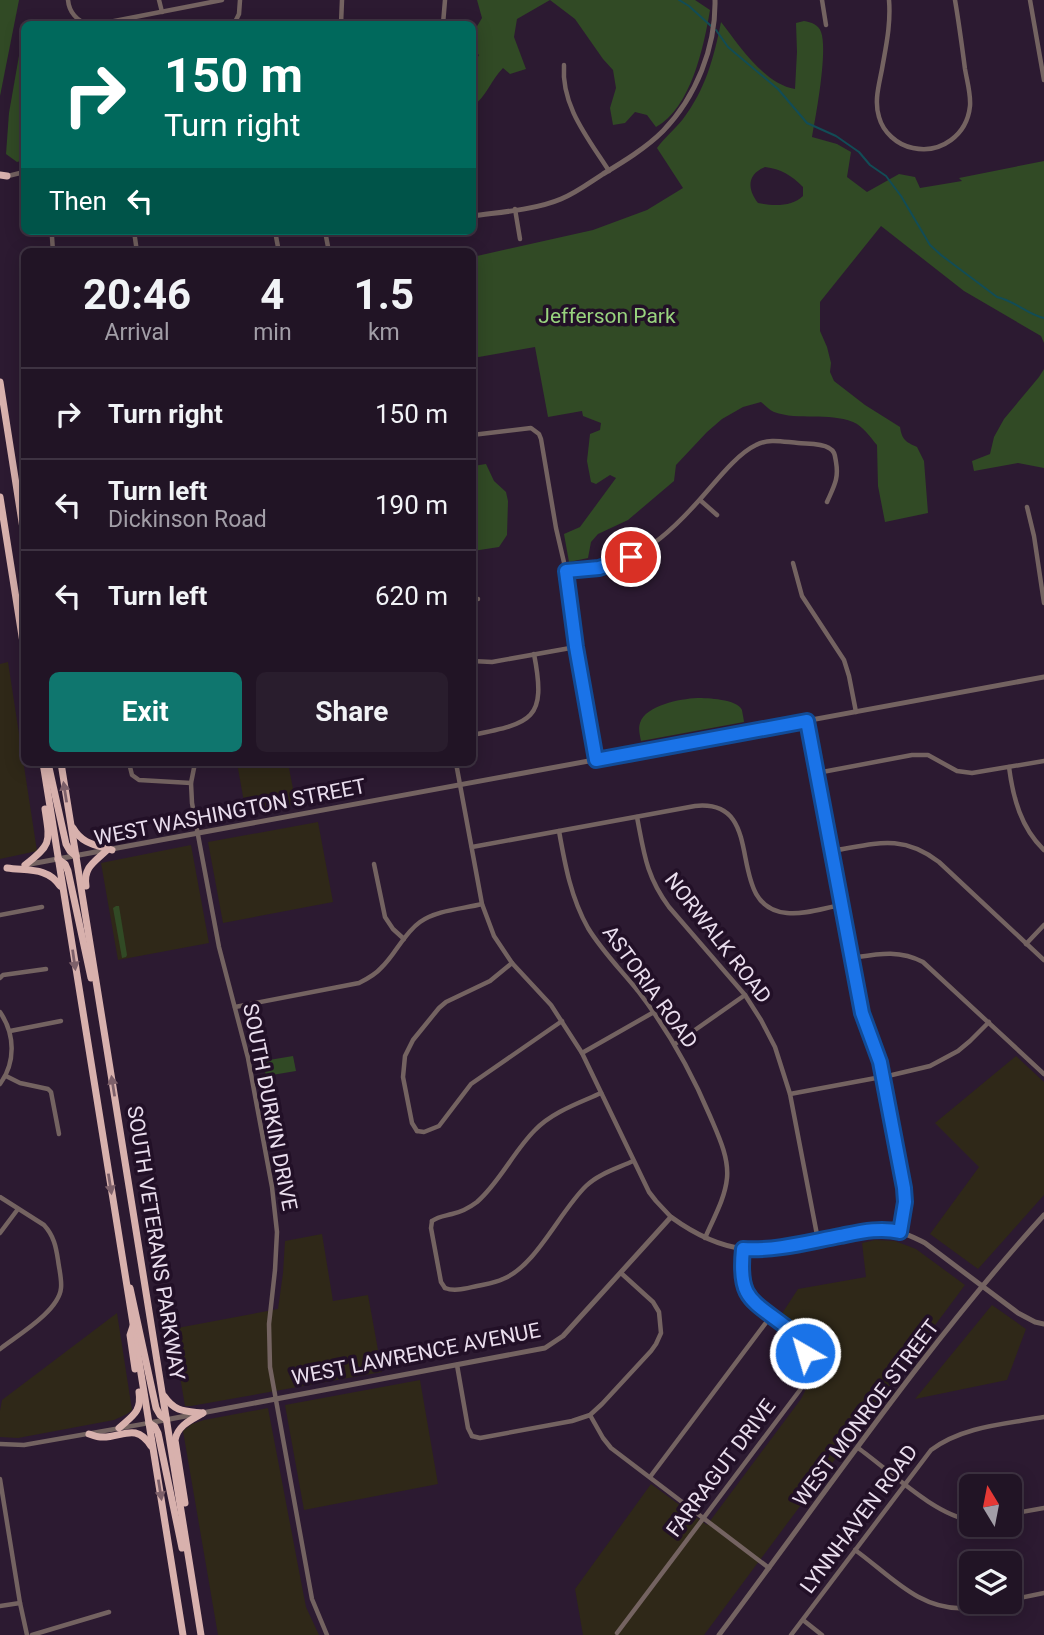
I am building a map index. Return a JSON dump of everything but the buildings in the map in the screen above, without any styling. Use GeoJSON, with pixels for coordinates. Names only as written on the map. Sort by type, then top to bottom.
{"type":"FeatureCollection","features":[{"type":"Feature","properties":{"kind":"highway"},"geometry":{"type":"LineString","coordinates":[[0,382],[21,516]]}},
{"type":"Feature","properties":{"kind":"highway"},"geometry":{"type":"LineString","coordinates":[[0,497],[21,630]]}},
{"type":"Feature","properties":{"kind":"highway"},"geometry":{"type":"LineString","coordinates":[[45,766],[58,859],[65,864],[68,871],[90,976],[103,1022]]}},
{"type":"Feature","properties":{"kind":"highway"},"geometry":{"type":"LineString","coordinates":[[24,865],[41,853],[48,840],[41,783],[45,766]]}},
{"type":"Feature","properties":{"kind":"highway"},"geometry":{"type":"LineString","coordinates":[[46,766],[66,844],[76,856]]}},
{"type":"Feature","properties":{"kind":"highway","name":"SOUTH VETERANS PARKWAY"},"geometry":{"type":"LineString","coordinates":[[61,766],[201,1635]]}},
{"type":"Feature","properties":{"kind":"highway"},"geometry":{"type":"LineString","coordinates":[[70,821],[84,841],[109,850]]}},
{"type":"Feature","properties":{"kind":"highway"},"geometry":{"type":"LineString","coordinates":[[92,956],[94,936],[85,876],[88,867],[109,850]]}},
{"type":"Feature","properties":{"kind":"highway","name":"SOUTH VETERANS PARKWAY"},"geometry":{"type":"LineString","coordinates":[[58,859],[183,1635]]}},
{"type":"Feature","properties":{"kind":"highway"},"geometry":{"type":"LineString","coordinates":[[4,869],[47,872],[55,878],[64,892]]}},
{"type":"Feature","properties":{"kind":"highway"},"geometry":{"type":"LineString","coordinates":[[124,1271],[132,1292],[156,1408],[159,1415],[166,1419]]}},
{"type":"Feature","properties":{"kind":"highway"},"geometry":{"type":"LineString","coordinates":[[118,1428],[137,1411],[140,1401],[130,1335],[133,1326]]}},
{"type":"Feature","properties":{"kind":"highway"},"geometry":{"type":"LineString","coordinates":[[162,1392],[177,1409],[203,1413]]}},
{"type":"Feature","properties":{"kind":"highway"},"geometry":{"type":"LineString","coordinates":[[183,1525],[187,1515],[176,1434],[182,1426],[203,1413]]}},
{"type":"Feature","properties":{"kind":"highway"},"geometry":{"type":"LineString","coordinates":[[149,1423],[158,1433],[185,1561],[192,1578]]}},
{"type":"Feature","properties":{"kind":"highway"},"geometry":{"type":"LineString","coordinates":[[89,1434],[100,1437],[137,1433],[145,1438],[153,1450]]}},
{"type":"Feature","properties":{"kind":"street"},"geometry":{"type":"LineString","coordinates":[[68,0],[74,15],[81,21]]}},
{"type":"Feature","properties":{"kind":"street"},"geometry":{"type":"LineString","coordinates":[[159,0],[162,12]]}},
{"type":"Feature","properties":{"kind":"street"},"geometry":{"type":"LineString","coordinates":[[115,21],[222,0]]}},
{"type":"Feature","properties":{"kind":"street"},"geometry":{"type":"LineString","coordinates":[[236,21],[240,0]]}},
{"type":"Feature","properties":{"kind":"street"},"geometry":{"type":"LineString","coordinates":[[341,21],[342,0]]}},
{"type":"Feature","properties":{"kind":"street"},"geometry":{"type":"LineString","coordinates":[[443,21],[445,0]]}},
{"type":"Feature","properties":{"kind":"street"},"geometry":{"type":"LineString","coordinates":[[476,215],[563,199],[652,141],[683,106],[695,84],[710,45],[715,0]]}},
{"type":"Feature","properties":{"kind":"street"},"geometry":{"type":"LineString","coordinates":[[822,0],[826,25]]}},
{"type":"Feature","properties":{"kind":"street"},"geometry":{"type":"LineString","coordinates":[[889,0],[890,24],[876,104],[879,118],[890,135],[914,149],[941,146],[956,136],[964,125],[970,108],[955,0]]}},
{"type":"Feature","properties":{"kind":"street"},"geometry":{"type":"LineString","coordinates":[[1030,0],[1044,80]]}},
{"type":"Feature","properties":{"kind":"street"},"geometry":{"type":"LineString","coordinates":[[564,65],[563,79],[571,110],[609,171]]}},
{"type":"Feature","properties":{"kind":"street"},"geometry":{"type":"LineString","coordinates":[[1,177],[21,173]]}},
{"type":"Feature","properties":{"kind":"street"},"geometry":{"type":"LineString","coordinates":[[515,209],[520,239]]}},
{"type":"Feature","properties":{"kind":"street"},"geometry":{"type":"LineString","coordinates":[[476,435],[531,428],[541,439],[566,571],[596,760]]}},
{"type":"Feature","properties":{"kind":"street"},"geometry":{"type":"LineString","coordinates":[[566,571],[599,568],[631,557],[668,532],[721,475],[758,443],[774,441],[824,446],[833,451],[838,476],[827,502]]}},
{"type":"Feature","properties":{"kind":"street"},"geometry":{"type":"LineString","coordinates":[[700,500],[717,514]]}},
{"type":"Feature","properties":{"kind":"street"},"geometry":{"type":"LineString","coordinates":[[1027,507],[1044,603]]}},
{"type":"Feature","properties":{"kind":"street"},"geometry":{"type":"LineString","coordinates":[[793,563],[799,590],[844,660],[856,712]]}},
{"type":"Feature","properties":{"kind":"street"},"geometry":{"type":"LineString","coordinates":[[476,661],[492,662],[576,647]]}},
{"type":"Feature","properties":{"kind":"street"},"geometry":{"type":"LineString","coordinates":[[476,733],[516,726],[532,712],[540,690],[534,654]]}},
{"type":"Feature","properties":{"kind":"street","name":"WEST WASHINGTON STREET"},"geometry":{"type":"LineString","coordinates":[[4,869],[1044,677]]}},
{"type":"Feature","properties":{"kind":"street"},"geometry":{"type":"LineString","coordinates":[[807,721],[862,1013],[878,1055],[883,1077],[904,1193],[900,1232]]}},
{"type":"Feature","properties":{"kind":"street"},"geometry":{"type":"LineString","coordinates":[[817,773],[912,755],[928,755],[950,768],[972,773],[1044,761]]}},
{"type":"Feature","properties":{"kind":"street"},"geometry":{"type":"LineString","coordinates":[[130,766],[131,779],[191,783]]}},
{"type":"Feature","properties":{"kind":"street","name":"SOUTH DURKIN DRIVE"},"geometry":{"type":"LineString","coordinates":[[194,766],[191,783],[192,803],[219,947],[248,1058],[274,1201],[276,1247],[269,1315],[270,1367],[312,1599],[327,1635]]}},
{"type":"Feature","properties":{"kind":"street"},"geometry":{"type":"LineString","coordinates":[[457,766],[482,904],[494,936],[512,962],[562,1021],[582,1053],[633,1161],[656,1201],[671,1217],[705,1238],[743,1249],[773,1248],[873,1230],[900,1232],[925,1243],[1025,1317],[1044,1324]]}},
{"type":"Feature","properties":{"kind":"street"},"geometry":{"type":"LineString","coordinates":[[1009,767],[1019,814],[1044,850]]}},
{"type":"Feature","properties":{"kind":"street"},"geometry":{"type":"LineString","coordinates":[[472,847],[701,805],[709,806],[722,810],[734,820],[740,833],[752,888],[761,902],[772,909],[788,913],[841,905]]}},
{"type":"Feature","properties":{"kind":"street","name":"NORWALK ROAD"},"geometry":{"type":"LineString","coordinates":[[637,817],[645,860],[658,891],[744,995],[775,1047],[790,1094],[817,1240]]}},
{"type":"Feature","properties":{"kind":"street","name":"ASTORIA ROAD"},"geometry":{"type":"LineString","coordinates":[[559,831],[569,880],[581,915],[598,943],[654,1012],[675,1044],[699,1088],[718,1135],[728,1175],[724,1194],[705,1238]]}},
{"type":"Feature","properties":{"kind":"street"},"geometry":{"type":"LineString","coordinates":[[832,851],[890,842],[910,845],[924,851],[1044,960]]}},
{"type":"Feature","properties":{"kind":"street"},"geometry":{"type":"LineString","coordinates":[[374,864],[385,917],[404,939]]}},
{"type":"Feature","properties":{"kind":"street"},"geometry":{"type":"LineString","coordinates":[[235,1007],[359,983],[382,968],[404,939],[427,918],[482,904]]}},
{"type":"Feature","properties":{"kind":"street"},"geometry":{"type":"LineString","coordinates":[[0,915],[42,907]]}},
{"type":"Feature","properties":{"kind":"street"},"geometry":{"type":"LineString","coordinates":[[1026,944],[1044,925]]}},
{"type":"Feature","properties":{"kind":"street"},"geometry":{"type":"LineString","coordinates":[[852,958],[883,952],[915,957],[943,979],[1044,1074]]}},
{"type":"Feature","properties":{"kind":"street"},"geometry":{"type":"LineString","coordinates":[[512,962],[490,981],[446,1002],[413,1040],[405,1056],[403,1077],[415,1133],[439,1126],[471,1084],[562,1021]]}},
{"type":"Feature","properties":{"kind":"street"},"geometry":{"type":"LineString","coordinates":[[0,978],[3,975],[46,969]]}},
{"type":"Feature","properties":{"kind":"street"},"geometry":{"type":"LineString","coordinates":[[675,1044],[744,995]]}},
{"type":"Feature","properties":{"kind":"street"},"geometry":{"type":"LineString","coordinates":[[0,1012],[10,1031],[12,1059],[0,1084]]}},
{"type":"Feature","properties":{"kind":"street"},"geometry":{"type":"LineString","coordinates":[[582,1053],[654,1012]]}},
{"type":"Feature","properties":{"kind":"street"},"geometry":{"type":"LineString","coordinates":[[10,1031],[61,1021]]}},
{"type":"Feature","properties":{"kind":"street"},"geometry":{"type":"LineString","coordinates":[[790,1094],[932,1065],[958,1051],[989,1022]]}},
{"type":"Feature","properties":{"kind":"street"},"geometry":{"type":"LineString","coordinates":[[6,1076],[51,1092],[59,1134]]}},
{"type":"Feature","properties":{"kind":"street"},"geometry":{"type":"LineString","coordinates":[[601,1093],[542,1123],[475,1203],[464,1210],[430,1219],[443,1291],[489,1283],[514,1273],[528,1261],[586,1186],[602,1175],[633,1161]]}},
{"type":"Feature","properties":{"kind":"street"},"geometry":{"type":"LineString","coordinates":[[0,1197],[44,1225],[52,1235],[61,1289],[58,1299],[46,1314],[0,1349]]}},
{"type":"Feature","properties":{"kind":"street"},"geometry":{"type":"LineString","coordinates":[[0,1233],[18,1209]]}},
{"type":"Feature","properties":{"kind":"street","name":"WEST MONROE STREET"},"geometry":{"type":"LineString","coordinates":[[719,1635],[914,1372],[982,1286],[1044,1215]]}},
{"type":"Feature","properties":{"kind":"street","name":"WEST LAWRENCE AVENUE"},"geometry":{"type":"LineString","coordinates":[[0,1444],[24,1445],[89,1434],[545,1348],[563,1336],[671,1217]]}},
{"type":"Feature","properties":{"kind":"street","name":"FARRAGUT DRIVE"},"geometry":{"type":"LineString","coordinates":[[617,1633],[800,1390],[804,1381],[807,1368],[801,1342],[754,1303],[745,1287],[741,1275],[743,1249]]}},
{"type":"Feature","properties":{"kind":"street"},"geometry":{"type":"LineString","coordinates":[[457,1365],[470,1438],[572,1421],[590,1415],[651,1351],[661,1333],[657,1307],[621,1273]]}},
{"type":"Feature","properties":{"kind":"street"},"geometry":{"type":"LineString","coordinates":[[650,1477],[771,1316]]}},
{"type":"Feature","properties":{"kind":"street"},"geometry":{"type":"LineString","coordinates":[[590,1415],[611,1448],[769,1568]]}},
{"type":"Feature","properties":{"kind":"street","name":"LYNNHAVEN ROAD"},"geometry":{"type":"LineString","coordinates":[[791,1635],[931,1450],[948,1439],[969,1431],[1044,1417]]}},
{"type":"Feature","properties":{"kind":"street"},"geometry":{"type":"LineString","coordinates":[[858,1448],[944,1511],[959,1517]]}},
{"type":"Feature","properties":{"kind":"street"},"geometry":{"type":"LineString","coordinates":[[0,1479],[3,1522],[20,1603],[30,1635],[109,1612]]}},
{"type":"Feature","properties":{"kind":"street"},"geometry":{"type":"LineString","coordinates":[[1022,1512],[1044,1508]]}},
{"type":"Feature","properties":{"kind":"street"},"geometry":{"type":"LineString","coordinates":[[855,1550],[905,1589],[928,1602],[959,1608]]}},
{"type":"Feature","properties":{"kind":"street"},"geometry":{"type":"LineString","coordinates":[[1022,1598],[1044,1593]]}},
{"type":"Feature","properties":{"kind":"street"},"geometry":{"type":"LineString","coordinates":[[0,1606],[20,1603]]}},
{"type":"Feature","properties":{"kind":"street"},"geometry":{"type":"LineString","coordinates":[[803,1620],[822,1635]]}},
{"type":"Feature","properties":{"kind":"shaded area"},"geometry":{"type":"Polygon","coordinates":[[[8,662],[21,747],[21,766],[24,766],[37,851],[0,859],[0,664],[8,662]]]}},
{"type":"Feature","properties":{"kind":"shaded area"},"geometry":{"type":"Polygon","coordinates":[[[238,766],[289,766],[296,804],[246,813],[238,766]]]}},
{"type":"Feature","properties":{"kind":"shaded area"},"geometry":{"type":"Polygon","coordinates":[[[318,822],[333,902],[223,923],[208,842],[318,822]]]}},
{"type":"Feature","properties":{"kind":"shaded area"},"geometry":{"type":"Polygon","coordinates":[[[191,845],[209,943],[118,960],[101,863],[191,845]]]}},
{"type":"Feature","properties":{"kind":"shaded area"},"geometry":{"type":"Polygon","coordinates":[[[1016,1056],[1044,1082],[1044,1195],[978,1269],[930,1234],[979,1167],[935,1123],[1016,1056]]]}},
{"type":"Feature","properties":{"kind":"shaded area"},"geometry":{"type":"Polygon","coordinates":[[[322,1234],[333,1301],[368,1295],[382,1372],[185,1406],[172,1329],[278,1309],[285,1241],[322,1234]]]}},
{"type":"Feature","properties":{"kind":"shaded area"},"geometry":{"type":"Polygon","coordinates":[[[875,1240],[895,1241],[916,1249],[965,1285],[704,1635],[583,1635],[575,1589],[651,1484],[707,1525],[801,1399],[813,1375],[809,1346],[798,1329],[781,1315],[798,1289],[866,1277],[862,1243],[875,1240]]]}},
{"type":"Feature","properties":{"kind":"shaded area"},"geometry":{"type":"Polygon","coordinates":[[[992,1305],[1026,1329],[1007,1380],[915,1399],[992,1305]]]}},
{"type":"Feature","properties":{"kind":"shaded area"},"geometry":{"type":"Polygon","coordinates":[[[117,1313],[132,1410],[114,1420],[18,1438],[0,1437],[2,1400],[117,1313]]]}},
{"type":"Feature","properties":{"kind":"shaded area"},"geometry":{"type":"Polygon","coordinates":[[[420,1380],[438,1484],[304,1510],[285,1405],[420,1380]]]}},
{"type":"Feature","properties":{"kind":"shaded area"},"geometry":{"type":"Polygon","coordinates":[[[268,1408],[306,1607],[319,1635],[218,1635],[183,1431],[204,1420],[268,1408]]]}},
{"type":"Feature","properties":{"kind":"green space"},"geometry":{"type":"Polygon","coordinates":[[[0,0],[19,0],[0,96],[0,0]]]}},
{"type":"Feature","properties":{"kind":"green space"},"geometry":{"type":"Polygon","coordinates":[[[477,0],[550,0],[517,19],[514,37],[526,69],[510,74],[503,68],[476,103],[476,60],[479,55],[476,52],[476,28],[482,18],[477,0]]]}},
{"type":"Feature","properties":{"kind":"green space"},"geometry":{"type":"Polygon","coordinates":[[[550,0],[695,0],[710,10],[694,75],[678,106],[668,118],[656,127],[647,115],[635,112],[625,123],[613,125],[610,108],[616,88],[613,70],[575,19],[550,0]]]}},
{"type":"Feature","properties":{"kind":"green space","name":"Jefferson Park"},"geometry":{"type":"Polygon","coordinates":[[[804,21],[817,26],[823,41],[823,53],[812,137],[837,144],[851,152],[847,177],[867,192],[899,174],[915,177],[920,188],[1044,161],[1044,343],[1041,336],[964,291],[881,226],[820,302],[820,331],[827,347],[830,372],[834,381],[900,427],[905,440],[917,447],[924,461],[928,513],[885,522],[878,486],[877,445],[857,424],[834,417],[784,415],[772,411],[761,402],[743,407],[722,419],[676,465],[674,481],[628,520],[598,534],[591,542],[588,558],[569,562],[564,534],[580,527],[616,478],[610,475],[596,484],[591,482],[587,461],[590,434],[600,430],[601,423],[583,416],[582,411],[548,417],[535,347],[476,357],[477,256],[593,230],[647,210],[683,188],[657,148],[683,119],[697,97],[712,61],[721,22],[763,72],[784,86],[795,89],[796,23],[804,21]],[[765,167],[755,174],[751,187],[758,203],[788,204],[803,196],[803,187],[786,173],[765,167]]]}},
{"type":"Feature","properties":{"kind":"green space"},"geometry":{"type":"Polygon","coordinates":[[[21,44],[21,161],[17,162],[6,154],[9,113],[21,44]]]}},
{"type":"Feature","properties":{"kind":"green space"},"geometry":{"type":"Polygon","coordinates":[[[1044,369],[1044,468],[1018,463],[974,471],[972,461],[990,454],[994,437],[1004,419],[1044,369]]]}},
{"type":"Feature","properties":{"kind":"green space"},"geometry":{"type":"Polygon","coordinates":[[[486,464],[494,481],[506,492],[508,501],[507,535],[499,547],[476,551],[476,466],[486,464]]]}},
{"type":"Feature","properties":{"kind":"green space"},"geometry":{"type":"Polygon","coordinates":[[[697,698],[734,703],[742,710],[744,722],[641,741],[640,723],[649,712],[673,702],[697,698]]]}},
{"type":"Feature","properties":{"kind":"green space"},"geometry":{"type":"Polygon","coordinates":[[[119,906],[127,955],[122,958],[113,908],[119,906]]]}},
{"type":"Feature","properties":{"kind":"green space"},"geometry":{"type":"Polygon","coordinates":[[[293,1056],[296,1071],[266,1076],[263,1061],[293,1056]]]}},
{"type":"Feature","properties":{"kind":"waterway"},"geometry":{"type":"LineString","coordinates":[[679,0],[711,26]]}},
{"type":"Feature","properties":{"kind":"waterway"},"geometry":{"type":"LineString","coordinates":[[716,30],[728,47],[778,89],[807,123],[836,136],[886,176],[930,245],[941,255],[997,297],[1044,318]]}},
{"type":"Feature","properties":{"kind":"route"},"geometry":{"type":"LineString","coordinates":[[631,557],[599,568],[566,571],[596,760],[807,721],[864,1023],[880,1062],[905,1202],[900,1232],[873,1230],[783,1247],[743,1249],[741,1275],[750,1298],[795,1335],[805,1353]]}}]}
